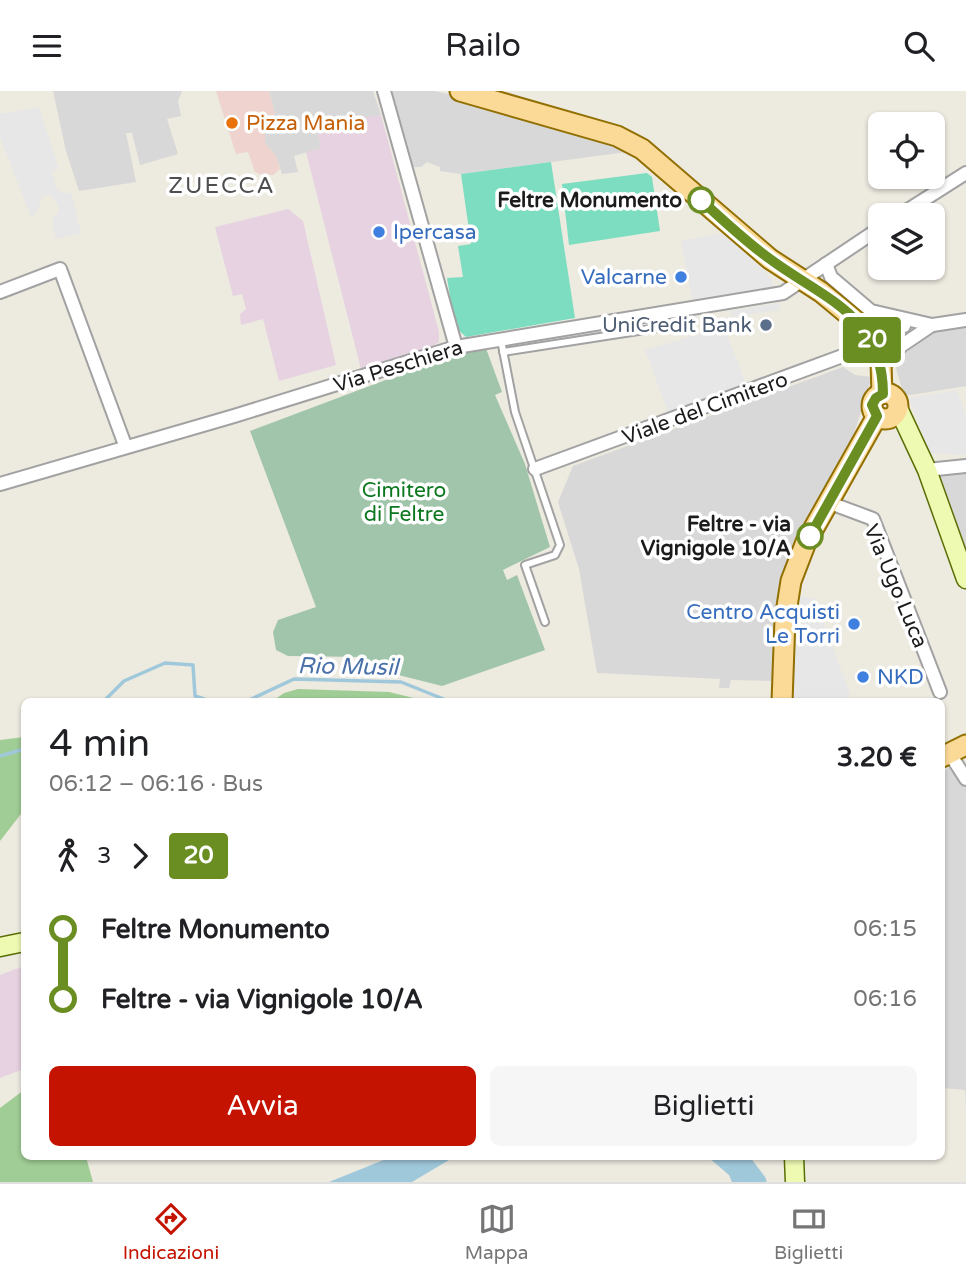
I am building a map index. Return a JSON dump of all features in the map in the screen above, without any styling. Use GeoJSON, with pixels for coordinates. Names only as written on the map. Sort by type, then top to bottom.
{"type":"FeatureCollection","features":[{"type":"Feature","properties":{"kind":"main road"},"geometry":{"type":"LineString","coordinates":[[460,91],[629,141],[658,161],[746,240],[849,312],[888,361],[890,399]]}},
{"type":"Feature","properties":{"kind":"main road"},"geometry":{"type":"LineString","coordinates":[[875,345],[890,399]]}},
{"type":"Feature","properties":{"kind":"main road"},"geometry":{"type":"LineString","coordinates":[[782,698],[785,619],[791,581],[806,542],[877,416],[872,405],[876,398],[890,399]]}},
{"type":"Feature","properties":{"kind":"street"},"geometry":{"type":"LineString","coordinates":[[384,91],[456,347]]}},
{"type":"Feature","properties":{"kind":"street"},"geometry":{"type":"LineString","coordinates":[[919,203],[966,173]]}},
{"type":"Feature","properties":{"kind":"street","name":"Via Peschiera"},"geometry":{"type":"LineString","coordinates":[[0,484],[125,445],[234,416],[456,347],[502,345],[783,293],[868,236]]}},
{"type":"Feature","properties":{"kind":"street"},"geometry":{"type":"LineString","coordinates":[[826,264],[831,277],[871,311],[932,325]]}},
{"type":"Feature","properties":{"kind":"street"},"geometry":{"type":"LineString","coordinates":[[0,292],[60,269],[125,445]]}},
{"type":"Feature","properties":{"kind":"street"},"geometry":{"type":"LineString","coordinates":[[862,326],[932,325],[966,320]]}},
{"type":"Feature","properties":{"kind":"street"},"geometry":{"type":"LineString","coordinates":[[888,361],[901,346],[932,325]]}},
{"type":"Feature","properties":{"kind":"street","name":"Viale del Cimitero"},"geometry":{"type":"LineString","coordinates":[[535,470],[875,345]]}},
{"type":"Feature","properties":{"kind":"street"},"geometry":{"type":"LineString","coordinates":[[890,399],[928,470],[966,579]]}},
{"type":"Feature","properties":{"kind":"street"},"geometry":{"type":"LineString","coordinates":[[928,470],[966,466]]}},
{"type":"Feature","properties":{"kind":"street","name":"Via Ugo Luca"},"geometry":{"type":"LineString","coordinates":[[830,503],[873,519],[940,692]]}},
{"type":"Feature","properties":{"kind":"street"},"geometry":{"type":"LineString","coordinates":[[950,754],[966,779]]}},
{"type":"Feature","properties":{"kind":"street"},"geometry":{"type":"LineString","coordinates":[[0,947],[21,943]]}},
{"type":"Feature","properties":{"kind":"street"},"geometry":{"type":"LineString","coordinates":[[794,1160],[795,1182]]}},
{"type":"Feature","properties":{"kind":"lane"},"geometry":{"type":"LineString","coordinates":[[502,345],[515,412],[560,545],[555,555],[525,565],[545,622]]}},
{"type":"Feature","properties":{"kind":"shaded area"},"geometry":{"type":"Polygon","coordinates":[[[53,91],[182,91],[178,101],[181,116],[167,119],[178,154],[140,165],[132,133],[126,133],[136,182],[79,191],[66,151],[53,91]]]}},
{"type":"Feature","properties":{"kind":"shaded area"},"geometry":{"type":"Polygon","coordinates":[[[216,91],[269,91],[275,115],[265,117],[265,143],[276,156],[280,169],[273,175],[255,172],[248,152],[236,154],[216,91]]]}},
{"type":"Feature","properties":{"kind":"shaded area"},"geometry":{"type":"Polygon","coordinates":[[[269,91],[373,91],[381,115],[360,120],[358,116],[317,130],[321,148],[294,156],[298,172],[282,174],[276,156],[265,143],[265,117],[275,115],[269,91]]]}},
{"type":"Feature","properties":{"kind":"shaded area"},"geometry":{"type":"Polygon","coordinates":[[[391,91],[434,91],[453,95],[610,142],[627,152],[461,174],[440,171],[440,167],[427,162],[421,167],[410,167],[390,99],[391,91]]]}},
{"type":"Feature","properties":{"kind":"shaded area"},"geometry":{"type":"Polygon","coordinates":[[[39,107],[59,169],[52,171],[56,187],[64,194],[71,192],[81,233],[56,239],[53,216],[59,213],[58,204],[50,194],[43,196],[35,215],[31,217],[0,137],[0,114],[39,107]]]}},
{"type":"Feature","properties":{"kind":"shaded area"},"geometry":{"type":"Polygon","coordinates":[[[381,115],[439,332],[439,342],[426,350],[361,369],[306,152],[321,148],[317,130],[330,123],[381,115]]]}},
{"type":"Feature","properties":{"kind":"shaded area"},"geometry":{"type":"Polygon","coordinates":[[[288,209],[303,221],[336,365],[279,381],[263,319],[241,325],[240,314],[246,309],[242,294],[233,296],[215,227],[288,209]]]}},
{"type":"Feature","properties":{"kind":"shaded area"},"geometry":{"type":"Polygon","coordinates":[[[725,233],[772,279],[773,286],[771,289],[693,302],[681,241],[725,233]]]}},
{"type":"Feature","properties":{"kind":"shaded area"},"geometry":{"type":"Polygon","coordinates":[[[779,303],[780,310],[731,317],[731,311],[779,303]]]}},
{"type":"Feature","properties":{"kind":"shaded area"},"geometry":{"type":"Polygon","coordinates":[[[724,327],[746,384],[669,414],[645,350],[724,327]]]}},
{"type":"Feature","properties":{"kind":"shaded area"},"geometry":{"type":"Polygon","coordinates":[[[966,327],[966,386],[904,396],[894,361],[937,331],[966,327]]]}},
{"type":"Feature","properties":{"kind":"shaded area"},"geometry":{"type":"Polygon","coordinates":[[[843,367],[855,375],[872,377],[846,459],[785,568],[775,681],[731,680],[729,688],[719,688],[720,679],[597,673],[579,569],[558,502],[573,466],[843,367]]]}},
{"type":"Feature","properties":{"kind":"shaded area"},"geometry":{"type":"Polygon","coordinates":[[[957,390],[966,417],[966,455],[930,453],[909,398],[957,390]]]}},
{"type":"Feature","properties":{"kind":"shaded area"},"geometry":{"type":"Polygon","coordinates":[[[966,469],[966,570],[934,474],[966,469]]]}},
{"type":"Feature","properties":{"kind":"shaded area"},"geometry":{"type":"Polygon","coordinates":[[[797,595],[815,599],[850,694],[844,698],[791,698],[797,595]]]}},
{"type":"Feature","properties":{"kind":"shaded area"},"geometry":{"type":"Polygon","coordinates":[[[953,768],[966,783],[966,1105],[965,1090],[945,1088],[945,771],[953,768]]]}},
{"type":"Feature","properties":{"kind":"shaded area"},"geometry":{"type":"Polygon","coordinates":[[[21,967],[21,1070],[0,1078],[0,975],[21,967]]]}},
{"type":"Feature","properties":{"kind":"green space"},"geometry":{"type":"Polygon","coordinates":[[[551,162],[575,318],[466,337],[455,327],[447,278],[463,277],[458,246],[471,244],[461,174],[551,162]]]}},
{"type":"Feature","properties":{"kind":"green space"},"geometry":{"type":"Polygon","coordinates":[[[647,173],[652,177],[660,231],[569,245],[562,184],[647,173]]]}},
{"type":"Feature","properties":{"kind":"green space","name":"Cimitero di Feltre"},"geometry":{"type":"Polygon","coordinates":[[[484,343],[502,392],[495,395],[525,464],[550,547],[503,570],[507,580],[517,575],[545,650],[442,686],[363,666],[361,657],[288,656],[276,650],[273,632],[278,620],[316,607],[250,431],[484,343]]]}},
{"type":"Feature","properties":{"kind":"green space"},"geometry":{"type":"Polygon","coordinates":[[[298,689],[389,692],[414,698],[277,698],[298,689]]]}},
{"type":"Feature","properties":{"kind":"green space"},"geometry":{"type":"Polygon","coordinates":[[[21,737],[21,814],[0,841],[0,740],[21,737]]]}},
{"type":"Feature","properties":{"kind":"green space"},"geometry":{"type":"Polygon","coordinates":[[[21,1092],[21,1160],[87,1160],[93,1182],[0,1182],[0,1108],[21,1092]]]}},
{"type":"Feature","properties":{"kind":"water"},"geometry":{"type":"Polygon","coordinates":[[[384,1160],[449,1160],[412,1182],[329,1182],[384,1160]]]}},
{"type":"Feature","properties":{"kind":"water"},"geometry":{"type":"Polygon","coordinates":[[[712,1160],[732,1160],[750,1182],[732,1182],[729,1175],[712,1160]]]}},
{"type":"Feature","properties":{"kind":"waterway","name":"Rio Musil"},"geometry":{"type":"LineString","coordinates":[[107,698],[124,681],[165,663],[193,665],[195,696],[201,698]]}},
{"type":"Feature","properties":{"kind":"waterway","name":"Rio Musil"},"geometry":{"type":"LineString","coordinates":[[254,698],[294,679],[401,682],[441,698]]}},
{"type":"Feature","properties":{"kind":"waterway","name":"Rio Musil"},"geometry":{"type":"LineString","coordinates":[[0,756],[21,750]]}},
{"type":"Feature","properties":{"kind":"waterway"},"geometry":{"type":"LineString","coordinates":[[740,1160],[757,1182]]}},
{"type":"Feature","properties":{"kind":"bus line","name":"20"},"geometry":{"type":"LineString","coordinates":[[701,200],[770,259],[849,312],[870,336],[881,362],[883,394],[878,395],[872,405],[877,416],[810,536]]}},
{"type":"Feature","properties":{"kind":"place","name":"Pizza Mania"},"geometry":{"type":"Point","coordinates":[232,123]}},
{"type":"Feature","properties":{"kind":"place","name":"Feltre Monumento"},"geometry":{"type":"Point","coordinates":[701,200]}},
{"type":"Feature","properties":{"kind":"place","name":"Ipercasa"},"geometry":{"type":"Point","coordinates":[379,232]}},
{"type":"Feature","properties":{"kind":"place","name":"Valcarne"},"geometry":{"type":"Point","coordinates":[681,277]}},
{"type":"Feature","properties":{"kind":"place","name":"UniCredit Bank"},"geometry":{"type":"Point","coordinates":[766,325]}},
{"type":"Feature","properties":{"kind":"place","name":"Feltre - via Vignigole 10/A"},"geometry":{"type":"Point","coordinates":[810,536]}},
{"type":"Feature","properties":{"kind":"place","name":"Centro Acquisti Le Torri"},"geometry":{"type":"Point","coordinates":[854,624]}},
{"type":"Feature","properties":{"kind":"place","name":"NKD"},"geometry":{"type":"Point","coordinates":[863,677]}},
{"type":"Feature","properties":{"kind":"district","name":"ZUECCA"},"geometry":{"type":"Point","coordinates":[222,185]}}]}
